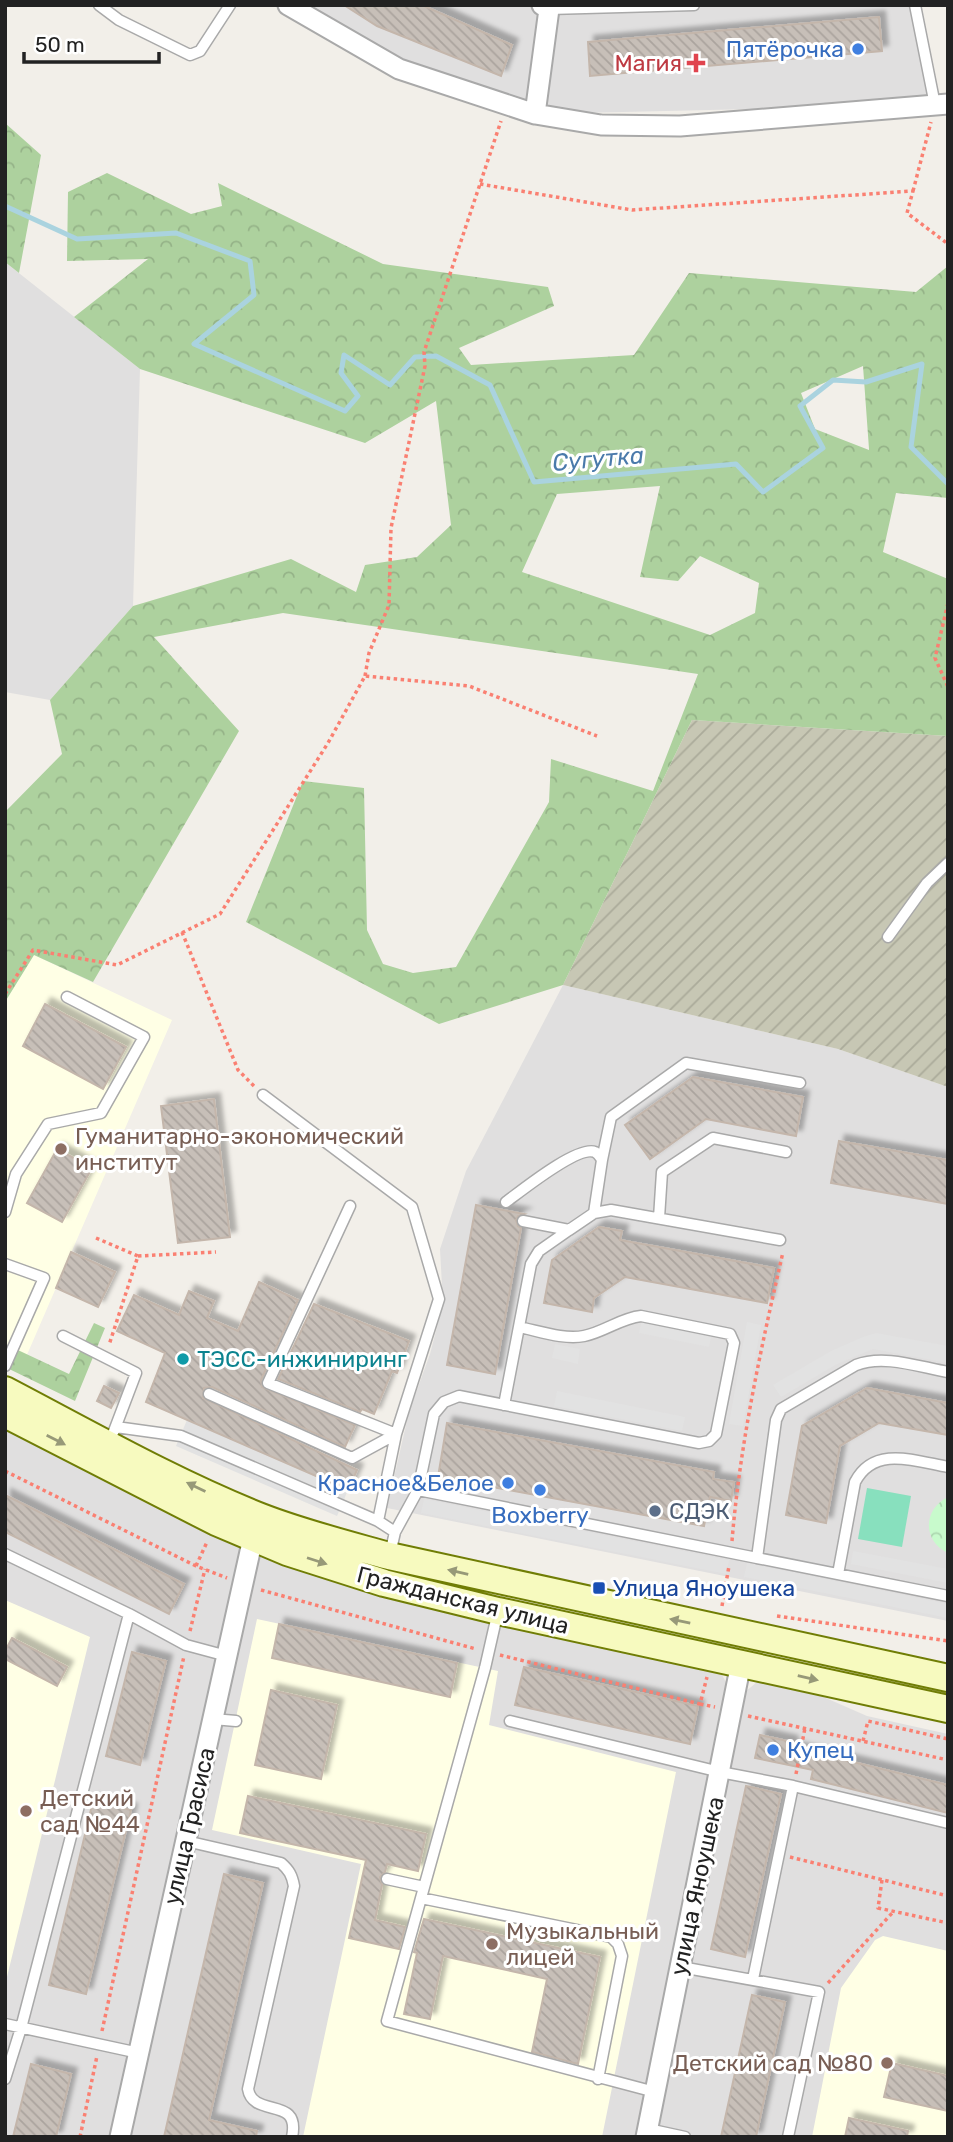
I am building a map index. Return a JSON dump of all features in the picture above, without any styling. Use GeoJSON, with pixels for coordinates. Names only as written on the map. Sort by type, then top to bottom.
{"type":"FeatureCollection","features":[{"type":"Feature","properties":{"kind":"main road","name":"Гражданская улица"},"geometry":{"type":"LineString","coordinates":[[5,1390],[112,1436],[256,1527],[384,1583],[498,1611],[948,1709]]}},
{"type":"Feature","properties":{"kind":"main road","name":"Гражданская улица"},"geometry":{"type":"LineString","coordinates":[[5,1414],[216,1522],[392,1544],[747,1635],[948,1678]]}},
{"type":"Feature","properties":{"kind":"main road","name":"улица Яноушека"},"geometry":{"type":"LineString","coordinates":[[741,1663],[747,1635]]}},
{"type":"Feature","properties":{"kind":"street"},"geometry":{"type":"LineString","coordinates":[[288,5],[399,69],[536,114],[601,125],[680,126],[941,105]]}},
{"type":"Feature","properties":{"kind":"street"},"geometry":{"type":"LineString","coordinates":[[536,114],[545,7]]}},
{"type":"Feature","properties":{"kind":"street","name":"улица Грасиса"},"geometry":{"type":"LineString","coordinates":[[120,2137],[256,1527]]}},
{"type":"Feature","properties":{"kind":"street","name":"улица Яноушека"},"geometry":{"type":"LineString","coordinates":[[647,2133],[741,1663]]}},
{"type":"Feature","properties":{"kind":"lane"},"geometry":{"type":"LineString","coordinates":[[99,5],[119,20],[190,55],[200,51],[230,5]]}},
{"type":"Feature","properties":{"kind":"lane"},"geometry":{"type":"LineString","coordinates":[[545,7],[694,5]]}},
{"type":"Feature","properties":{"kind":"lane"},"geometry":{"type":"LineString","coordinates":[[915,5],[941,105]]}},
{"type":"Feature","properties":{"kind":"lane"},"geometry":{"type":"LineString","coordinates":[[888,937],[927,883],[948,863]]}},
{"type":"Feature","properties":{"kind":"lane"},"geometry":{"type":"LineString","coordinates":[[5,1212],[16,1174],[48,1124],[101,1113],[144,1038],[67,997]]}},
{"type":"Feature","properties":{"kind":"lane"},"geometry":{"type":"LineString","coordinates":[[594,1213],[611,1116],[686,1063],[800,1083]]}},
{"type":"Feature","properties":{"kind":"lane"},"geometry":{"type":"LineString","coordinates":[[263,1095],[411,1207],[439,1299],[397,1434],[378,1521]]}},
{"type":"Feature","properties":{"kind":"lane"},"geometry":{"type":"LineString","coordinates":[[659,1218],[662,1172],[713,1138],[786,1152]]}},
{"type":"Feature","properties":{"kind":"lane"},"geometry":{"type":"LineString","coordinates":[[506,1202],[573,1157],[590,1151],[599,1155],[602,1160]]}},
{"type":"Feature","properties":{"kind":"lane"},"geometry":{"type":"LineString","coordinates":[[350,1206],[268,1383],[397,1434]]}},
{"type":"Feature","properties":{"kind":"lane"},"geometry":{"type":"LineString","coordinates":[[503,1405],[533,1259],[539,1251],[594,1213],[607,1209],[780,1240]]}},
{"type":"Feature","properties":{"kind":"lane"},"geometry":{"type":"LineString","coordinates":[[523,1221],[569,1230]]}},
{"type":"Feature","properties":{"kind":"lane"},"geometry":{"type":"LineString","coordinates":[[5,1264],[44,1278],[5,1366]]}},
{"type":"Feature","properties":{"kind":"lane"},"geometry":{"type":"LineString","coordinates":[[392,1544],[418,1490],[434,1414],[438,1407],[451,1398],[459,1396],[704,1443],[716,1434],[734,1343],[727,1332],[641,1316],[575,1337],[519,1327]]}},
{"type":"Feature","properties":{"kind":"lane"},"geometry":{"type":"LineString","coordinates":[[63,1336],[136,1373],[112,1436],[181,1436],[378,1521],[392,1544]]}},
{"type":"Feature","properties":{"kind":"lane"},"geometry":{"type":"LineString","coordinates":[[757,1558],[776,1420],[782,1409],[856,1365],[870,1361],[886,1361],[948,1372]]}},
{"type":"Feature","properties":{"kind":"lane"},"geometry":{"type":"LineString","coordinates":[[208,1394],[352,1458],[397,1434]]}},
{"type":"Feature","properties":{"kind":"lane"},"geometry":{"type":"LineString","coordinates":[[838,1574],[855,1482],[860,1473],[890,1457],[948,1467]]}},
{"type":"Feature","properties":{"kind":"lane"},"geometry":{"type":"LineString","coordinates":[[418,1490],[948,1596]]}},
{"type":"Feature","properties":{"kind":"lane"},"geometry":{"type":"LineString","coordinates":[[5,1554],[186,1645],[227,1656]]}},
{"type":"Feature","properties":{"kind":"lane"},"geometry":{"type":"LineString","coordinates":[[498,1611],[485,1668],[387,2021],[655,2092]]}},
{"type":"Feature","properties":{"kind":"lane"},"geometry":{"type":"LineString","coordinates":[[5,2079],[21,2028],[129,1614]]}},
{"type":"Feature","properties":{"kind":"lane"},"geometry":{"type":"LineString","coordinates":[[213,1719],[236,1721]]}},
{"type":"Feature","properties":{"kind":"lane"},"geometry":{"type":"LineString","coordinates":[[510,1721],[948,1823]]}},
{"type":"Feature","properties":{"kind":"lane"},"geometry":{"type":"LineString","coordinates":[[753,1979],[793,1786]]}},
{"type":"Feature","properties":{"kind":"lane"},"geometry":{"type":"LineString","coordinates":[[186,1841],[281,1863],[293,1878],[294,1886],[248,2089],[254,2102],[288,2113],[294,2127],[292,2137]]}},
{"type":"Feature","properties":{"kind":"lane"},"geometry":{"type":"LineString","coordinates":[[387,1879],[424,1887]]}},
{"type":"Feature","properties":{"kind":"lane"},"geometry":{"type":"LineString","coordinates":[[421,1898],[611,1937],[618,1944],[622,1956],[598,2079]]}},
{"type":"Feature","properties":{"kind":"lane"},"geometry":{"type":"LineString","coordinates":[[681,1967],[819,1992],[788,2137]]}},
{"type":"Feature","properties":{"kind":"lane"},"geometry":{"type":"LineString","coordinates":[[5,2024],[139,2053]]}},
{"type":"Feature","properties":{"kind":"lane"},"geometry":{"type":"LineString","coordinates":[[647,2133],[685,2137]]}},
{"type":"Feature","properties":{"kind":"path"},"geometry":{"type":"LineString","coordinates":[[5,994],[33,950],[117,965],[220,914],[328,743],[365,676],[369,653],[389,606],[391,528],[425,366],[425,352],[506,105]]}},
{"type":"Feature","properties":{"kind":"path"},"geometry":{"type":"LineString","coordinates":[[941,105],[906,214],[948,244]]}},
{"type":"Feature","properties":{"kind":"path"},"geometry":{"type":"LineString","coordinates":[[480,184],[632,210],[913,191]]}},
{"type":"Feature","properties":{"kind":"path"},"geometry":{"type":"LineString","coordinates":[[948,603],[935,658],[948,687]]}},
{"type":"Feature","properties":{"kind":"path"},"geometry":{"type":"LineString","coordinates":[[365,676],[469,686],[597,737]]}},
{"type":"Feature","properties":{"kind":"path"},"geometry":{"type":"LineString","coordinates":[[182,932],[238,1070],[263,1095]]}},
{"type":"Feature","properties":{"kind":"path"},"geometry":{"type":"LineString","coordinates":[[96,1238],[138,1256],[216,1252]]}},
{"type":"Feature","properties":{"kind":"path"},"geometry":{"type":"LineString","coordinates":[[728,1609],[722,1609],[731,1552],[737,1476],[785,1246],[780,1240]]}},
{"type":"Feature","properties":{"kind":"path"},"geometry":{"type":"LineString","coordinates":[[105,1357],[138,1256]]}},
{"type":"Feature","properties":{"kind":"path"},"geometry":{"type":"LineString","coordinates":[[5,1471],[196,1566],[242,1585],[488,1652],[700,1704],[709,1668]]}},
{"type":"Feature","properties":{"kind":"path"},"geometry":{"type":"LineString","coordinates":[[80,2137],[186,1645],[205,1569]]}},
{"type":"Feature","properties":{"kind":"path"},"geometry":{"type":"LineString","coordinates":[[769,1615],[948,1641]]}},
{"type":"Feature","properties":{"kind":"path"},"geometry":{"type":"LineString","coordinates":[[741,1715],[948,1760]]}},
{"type":"Feature","properties":{"kind":"path"},"geometry":{"type":"LineString","coordinates":[[863,1741],[868,1721],[948,1739]]}},
{"type":"Feature","properties":{"kind":"path"},"geometry":{"type":"LineString","coordinates":[[793,1786],[805,1728]]}},
{"type":"Feature","properties":{"kind":"path"},"geometry":{"type":"LineString","coordinates":[[779,1854],[948,1896]]}},
{"type":"Feature","properties":{"kind":"path"},"geometry":{"type":"LineString","coordinates":[[883,1880],[878,1908],[948,1923]]}},
{"type":"Feature","properties":{"kind":"path"},"geometry":{"type":"LineString","coordinates":[[819,1992],[894,1911]]}},
{"type":"Feature","properties":{"kind":"shaded area"},"geometry":{"type":"Polygon","coordinates":[[[288,5],[915,5],[935,105],[535,114],[399,69],[288,5]]]}},
{"type":"Feature","properties":{"kind":"shaded area"},"geometry":{"type":"Polygon","coordinates":[[[5,262],[140,369],[133,606],[50,700],[5,692],[5,262]]]}},
{"type":"Feature","properties":{"kind":"shaded area"},"geometry":{"type":"Polygon","coordinates":[[[692,720],[948,736],[948,1087],[838,1049],[563,985],[692,720]]]}},
{"type":"Feature","properties":{"kind":"shaded area","name":"Гуманитарно-экономический институт"},"geometry":{"type":"Polygon","coordinates":[[[34,955],[172,1020],[23,1364],[5,1356],[5,1002],[34,955]]]}},
{"type":"Feature","properties":{"kind":"shaded area"},"geometry":{"type":"Polygon","coordinates":[[[563,985],[838,1049],[948,1087],[948,1621],[387,1508],[409,1412],[430,1354],[443,1304],[440,1249],[466,1171],[563,985]]]}},
{"type":"Feature","properties":{"kind":"shaded area"},"geometry":{"type":"Polygon","coordinates":[[[642,1319],[712,1333],[709,1347],[639,1333],[642,1319]]]}},
{"type":"Feature","properties":{"kind":"shaded area"},"geometry":{"type":"Polygon","coordinates":[[[747,1322],[761,1325],[743,1426],[729,1424],[747,1322]]]}},
{"type":"Feature","properties":{"kind":"shaded area"},"geometry":{"type":"Polygon","coordinates":[[[876,1333],[948,1346],[948,1363],[873,1349],[837,1364],[781,1397],[773,1385],[831,1351],[876,1333]]]}},
{"type":"Feature","properties":{"kind":"shaded area"},"geometry":{"type":"Polygon","coordinates":[[[555,1344],[580,1349],[578,1364],[552,1358],[555,1344]]]}},
{"type":"Feature","properties":{"kind":"shaded area"},"geometry":{"type":"Polygon","coordinates":[[[557,1391],[685,1417],[682,1431],[554,1406],[557,1391]]]}},
{"type":"Feature","properties":{"kind":"shaded area"},"geometry":{"type":"Polygon","coordinates":[[[187,1420],[348,1490],[337,1516],[176,1446],[187,1420]]]}},
{"type":"Feature","properties":{"kind":"shaded area"},"geometry":{"type":"Polygon","coordinates":[[[5,1422],[269,1552],[721,1673],[728,1686],[724,1709],[741,1715],[745,1692],[757,1682],[765,1682],[819,1695],[867,1716],[948,1734],[948,2137],[5,2137],[5,1422]]]}},
{"type":"Feature","properties":{"kind":"shaded area"},"geometry":{"type":"Polygon","coordinates":[[[424,1499],[729,1560],[726,1574],[421,1513],[424,1499]]]}},
{"type":"Feature","properties":{"kind":"shaded area"},"geometry":{"type":"Polygon","coordinates":[[[853,1551],[948,1569],[948,1583],[851,1564],[853,1551]]]}},
{"type":"Feature","properties":{"kind":"shaded area"},"geometry":{"type":"Polygon","coordinates":[[[747,1563],[948,1604],[948,1618],[744,1577],[747,1563]]]}},
{"type":"Feature","properties":{"kind":"shaded area","name":"Детский сад №44"},"geometry":{"type":"Polygon","coordinates":[[[5,1600],[90,1637],[5,1985],[5,1600]]]}},
{"type":"Feature","properties":{"kind":"shaded area","name":"Музыкальный лицей"},"geometry":{"type":"Polygon","coordinates":[[[257,1619],[498,1671],[489,1725],[676,1772],[602,2137],[303,2137],[361,1864],[212,1830],[257,1619]]]}},
{"type":"Feature","properties":{"kind":"shaded area","name":"Детский сад №80"},"geometry":{"type":"Polygon","coordinates":[[[883,1936],[948,1951],[948,2137],[812,2137],[841,1988],[875,1940],[883,1936]]]}},
{"type":"Feature","properties":{"kind":"green space"},"geometry":{"type":"Polygon","coordinates":[[[5,123],[41,155],[19,273],[5,262],[5,123]]]}},
{"type":"Feature","properties":{"kind":"green space"},"geometry":{"type":"Polygon","coordinates":[[[107,173],[191,214],[222,206],[218,183],[383,264],[548,287],[554,306],[459,348],[471,365],[634,355],[689,273],[916,292],[948,266],[948,498],[896,493],[883,552],[948,579],[948,736],[692,720],[563,985],[439,1024],[246,922],[303,781],[364,788],[367,930],[383,964],[413,973],[456,967],[549,802],[551,759],[653,791],[698,674],[283,613],[154,637],[239,731],[93,982],[34,955],[5,1002],[5,812],[62,754],[50,700],[133,606],[291,559],[356,592],[365,565],[417,557],[451,525],[436,401],[365,443],[140,369],[74,317],[148,259],[67,261],[68,192],[107,173]],[[863,366],[801,393],[815,429],[869,450],[869,449],[863,366]],[[660,486],[557,494],[522,572],[710,635],[755,613],[759,583],[700,556],[678,581],[640,577],[660,486]]]}},
{"type":"Feature","properties":{"kind":"green space"},"geometry":{"type":"Polygon","coordinates":[[[94,1323],[105,1328],[75,1401],[5,1367],[5,1344],[69,1374],[94,1323]]]}},
{"type":"Feature","properties":{"kind":"green space"},"geometry":{"type":"Polygon","coordinates":[[[867,1488],[911,1496],[902,1547],[858,1539],[867,1488]]]}},
{"type":"Feature","properties":{"kind":"green space"},"geometry":{"type":"Polygon","coordinates":[[[948,1497],[948,1553],[934,1541],[929,1525],[934,1509],[948,1497]]]}},
{"type":"Feature","properties":{"kind":"building"},"geometry":{"type":"Polygon","coordinates":[[[344,5],[422,5],[512,45],[501,76],[377,26],[344,5]]]}},
{"type":"Feature","properties":{"kind":"building"},"geometry":{"type":"Polygon","coordinates":[[[879,17],[882,51],[590,76],[588,42],[879,17]]]}},
{"type":"Feature","properties":{"kind":"building"},"geometry":{"type":"Polygon","coordinates":[[[45,1004],[126,1047],[103,1089],[23,1046],[45,1004]]]}},
{"type":"Feature","properties":{"kind":"building"},"geometry":{"type":"Polygon","coordinates":[[[693,1077],[803,1097],[796,1136],[706,1119],[650,1159],[625,1125],[693,1077]]]}},
{"type":"Feature","properties":{"kind":"building"},"geometry":{"type":"Polygon","coordinates":[[[214,1099],[230,1237],[178,1243],[161,1106],[214,1099]]]}},
{"type":"Feature","properties":{"kind":"building"},"geometry":{"type":"Polygon","coordinates":[[[839,1141],[948,1160],[948,1204],[831,1183],[839,1141]]]}},
{"type":"Feature","properties":{"kind":"building"},"geometry":{"type":"Polygon","coordinates":[[[57,1149],[92,1168],[62,1222],[27,1203],[57,1149]]]}},
{"type":"Feature","properties":{"kind":"building"},"geometry":{"type":"Polygon","coordinates":[[[476,1205],[524,1214],[516,1220],[521,1228],[495,1374],[447,1365],[476,1205]]]}},
{"type":"Feature","properties":{"kind":"building"},"geometry":{"type":"Polygon","coordinates":[[[599,1227],[622,1231],[620,1240],[774,1268],[767,1303],[625,1277],[594,1298],[592,1312],[544,1303],[552,1260],[599,1227]]]}},
{"type":"Feature","properties":{"kind":"building"},"geometry":{"type":"Polygon","coordinates":[[[71,1252],[115,1272],[98,1307],[56,1288],[71,1252]]]}},
{"type":"Feature","properties":{"kind":"building"},"geometry":{"type":"Polygon","coordinates":[[[259,1282],[298,1300],[261,1380],[262,1387],[355,1425],[345,1447],[212,1387],[204,1388],[203,1398],[357,1470],[348,1490],[146,1402],[165,1353],[117,1331],[134,1295],[179,1315],[189,1291],[214,1301],[207,1318],[238,1331],[259,1282]]]}},
{"type":"Feature","properties":{"kind":"building"},"geometry":{"type":"Polygon","coordinates":[[[314,1304],[409,1341],[397,1373],[392,1371],[374,1414],[362,1409],[360,1412],[278,1379],[314,1304]]]}},
{"type":"Feature","properties":{"kind":"building"},"geometry":{"type":"Polygon","coordinates":[[[104,1386],[119,1393],[111,1408],[97,1401],[104,1386]]]}},
{"type":"Feature","properties":{"kind":"building"},"geometry":{"type":"Polygon","coordinates":[[[867,1388],[948,1403],[948,1435],[879,1423],[840,1446],[826,1523],[786,1515],[802,1426],[867,1388]]]}},
{"type":"Feature","properties":{"kind":"building"},"geometry":{"type":"Polygon","coordinates":[[[447,1423],[714,1472],[713,1479],[734,1482],[731,1501],[710,1497],[704,1526],[438,1477],[447,1423]]]}},
{"type":"Feature","properties":{"kind":"building"},"geometry":{"type":"Polygon","coordinates":[[[5,1495],[184,1584],[169,1614],[5,1532],[5,1495]]]}},
{"type":"Feature","properties":{"kind":"building"},"geometry":{"type":"Polygon","coordinates":[[[279,1624],[457,1663],[450,1697],[272,1658],[279,1624]]]}},
{"type":"Feature","properties":{"kind":"building"},"geometry":{"type":"Polygon","coordinates":[[[12,1638],[67,1667],[57,1686],[5,1659],[5,1651],[12,1638]]]}},
{"type":"Feature","properties":{"kind":"building"},"geometry":{"type":"Polygon","coordinates":[[[132,1652],[166,1661],[140,1765],[106,1756],[132,1652]]]}},
{"type":"Feature","properties":{"kind":"building"},"geometry":{"type":"Polygon","coordinates":[[[524,1667],[698,1706],[690,1744],[515,1705],[524,1667]]]}},
{"type":"Feature","properties":{"kind":"building"},"geometry":{"type":"Polygon","coordinates":[[[271,1690],[337,1705],[321,1779],[255,1765],[271,1690]]]}},
{"type":"Feature","properties":{"kind":"building"},"geometry":{"type":"Polygon","coordinates":[[[760,1735],[792,1742],[791,1747],[948,1785],[948,1813],[811,1779],[813,1770],[755,1758],[760,1735]]]}},
{"type":"Feature","properties":{"kind":"building"},"geometry":{"type":"Polygon","coordinates":[[[746,1786],[781,1794],[745,1957],[711,1949],[746,1786]]]}},
{"type":"Feature","properties":{"kind":"building"},"geometry":{"type":"Polygon","coordinates":[[[248,1796],[426,1834],[418,1871],[387,1864],[380,1877],[382,1885],[375,1920],[405,1927],[399,1949],[349,1938],[366,1860],[240,1833],[248,1796]]]}},
{"type":"Feature","properties":{"kind":"building"},"geometry":{"type":"Polygon","coordinates":[[[93,1801],[131,1810],[86,1994],[49,1985],[93,1801]]]}},
{"type":"Feature","properties":{"kind":"building"},"geometry":{"type":"Polygon","coordinates":[[[224,1874],[263,1883],[209,2120],[257,2131],[256,2137],[164,2137],[224,1874]]]}},
{"type":"Feature","properties":{"kind":"building"},"geometry":{"type":"Polygon","coordinates":[[[424,1919],[600,1957],[578,2064],[532,2052],[547,1979],[443,1956],[430,2019],[404,2014],[417,1953],[414,1952],[424,1919]]]}},
{"type":"Feature","properties":{"kind":"building"},"geometry":{"type":"Polygon","coordinates":[[[752,1995],[785,2002],[756,2137],[721,2137],[752,1995]]]}},
{"type":"Feature","properties":{"kind":"building"},"geometry":{"type":"Polygon","coordinates":[[[892,2063],[948,2076],[948,2111],[884,2097],[892,2063]]]}},
{"type":"Feature","properties":{"kind":"building"},"geometry":{"type":"Polygon","coordinates":[[[31,2064],[71,2074],[56,2137],[13,2137],[31,2064]]]}},
{"type":"Feature","properties":{"kind":"building"},"geometry":{"type":"Polygon","coordinates":[[[849,2118],[908,2131],[907,2137],[845,2137],[849,2118]]]}},
{"type":"Feature","properties":{"kind":"waterway","name":"Сугутка"},"geometry":{"type":"LineString","coordinates":[[5,206],[77,239],[176,233],[250,261],[254,295],[194,344],[345,411],[358,396],[341,373],[344,355],[390,385],[415,357],[436,356],[490,385],[534,482],[736,464],[763,492],[823,448],[800,406],[833,380],[866,382],[922,364],[911,447],[948,484]]}},
{"type":"Feature","properties":{"kind":"place","name":"Пятёрочка"},"geometry":{"type":"Point","coordinates":[858,49]}},
{"type":"Feature","properties":{"kind":"place","name":"Магия"},"geometry":{"type":"Point","coordinates":[696,63]}},
{"type":"Feature","properties":{"kind":"place","name":"Гуманитарно-экономический институт"},"geometry":{"type":"Point","coordinates":[61,1149]}},
{"type":"Feature","properties":{"kind":"place","name":"ТЭСС-инжиниринг"},"geometry":{"type":"Point","coordinates":[183,1359]}},
{"type":"Feature","properties":{"kind":"place","name":"Красное&Белое"},"geometry":{"type":"Point","coordinates":[508,1483]}},
{"type":"Feature","properties":{"kind":"place","name":"Boxberry"},"geometry":{"type":"Point","coordinates":[540,1490]}},
{"type":"Feature","properties":{"kind":"place","name":"СДЭК"},"geometry":{"type":"Point","coordinates":[655,1511]}},
{"type":"Feature","properties":{"kind":"place","name":"Улица Яноушека"},"geometry":{"type":"Point","coordinates":[599,1588]}},
{"type":"Feature","properties":{"kind":"place","name":"Купец"},"geometry":{"type":"Point","coordinates":[773,1750]}},
{"type":"Feature","properties":{"kind":"place","name":"Детский сад №44"},"geometry":{"type":"Point","coordinates":[26,1811]}},
{"type":"Feature","properties":{"kind":"place","name":"Музыкальный лицей"},"geometry":{"type":"Point","coordinates":[492,1944]}},
{"type":"Feature","properties":{"kind":"place","name":"Детский сад №80"},"geometry":{"type":"Point","coordinates":[887,2063]}}]}
